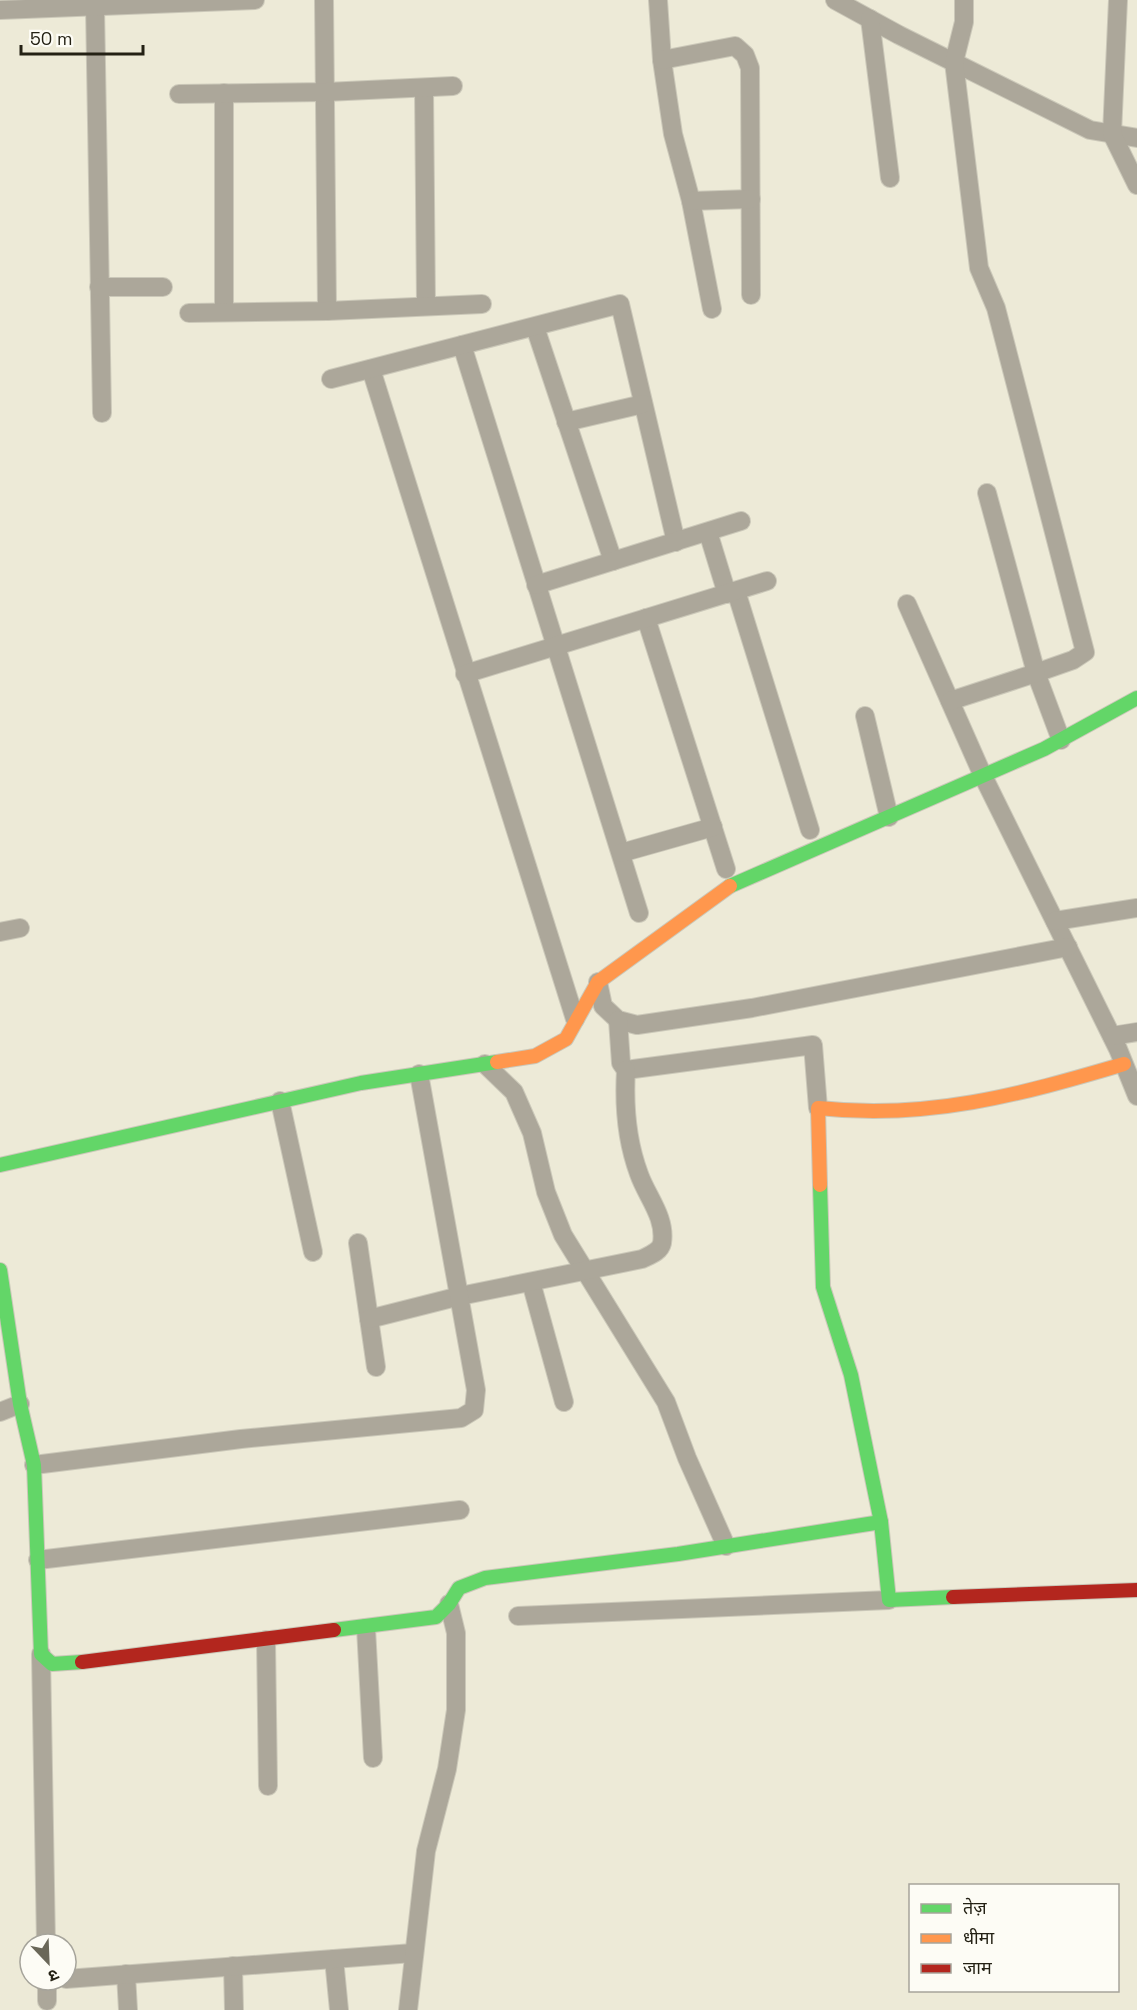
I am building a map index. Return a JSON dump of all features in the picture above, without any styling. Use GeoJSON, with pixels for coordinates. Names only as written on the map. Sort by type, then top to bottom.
{"type":"FeatureCollection","features":[{"type":"Feature","properties":{"kind":"street"},"geometry":{"type":"LineString","coordinates":[[0,10],[245,0]]}},
{"type":"Feature","properties":{"kind":"street"},"geometry":{"type":"LineString","coordinates":[[324,0],[327,310]]}},
{"type":"Feature","properties":{"kind":"street"},"geometry":{"type":"LineString","coordinates":[[658,0],[662,60],[673,134],[691,201],[712,309]]}},
{"type":"Feature","properties":{"kind":"street"},"geometry":{"type":"LineString","coordinates":[[835,0],[1090,129],[1137,138]]}},
{"type":"Feature","properties":{"kind":"street"},"geometry":{"type":"LineString","coordinates":[[950,701],[1073,660],[1085,652],[996,308],[979,268],[954,62],[964,22],[964,0]]}},
{"type":"Feature","properties":{"kind":"street"},"geometry":{"type":"LineString","coordinates":[[1118,0],[1112,134],[1137,185]]}},
{"type":"Feature","properties":{"kind":"street"},"geometry":{"type":"LineString","coordinates":[[95,6],[102,413]]}},
{"type":"Feature","properties":{"kind":"street"},"geometry":{"type":"LineString","coordinates":[[870,19],[890,178]]}},
{"type":"Feature","properties":{"kind":"street"},"geometry":{"type":"LineString","coordinates":[[662,60],[735,46],[745,55],[750,68],[751,295]]}},
{"type":"Feature","properties":{"kind":"street"},"geometry":{"type":"LineString","coordinates":[[179,94],[326,92],[453,86]]}},
{"type":"Feature","properties":{"kind":"street"},"geometry":{"type":"LineString","coordinates":[[424,88],[426,306]]}},
{"type":"Feature","properties":{"kind":"street"},"geometry":{"type":"LineString","coordinates":[[224,93],[224,312]]}},
{"type":"Feature","properties":{"kind":"street"},"geometry":{"type":"LineString","coordinates":[[691,201],[751,199]]}},
{"type":"Feature","properties":{"kind":"street"},"geometry":{"type":"LineString","coordinates":[[99,287],[163,287]]}},
{"type":"Feature","properties":{"kind":"street"},"geometry":{"type":"LineString","coordinates":[[189,313],[482,304]]}},
{"type":"Feature","properties":{"kind":"street"},"geometry":{"type":"LineString","coordinates":[[331,379],[620,304],[676,542]]}},
{"type":"Feature","properties":{"kind":"street"},"geometry":{"type":"LineString","coordinates":[[535,327],[613,561]]}},
{"type":"Feature","properties":{"kind":"street"},"geometry":{"type":"LineString","coordinates":[[462,345],[639,913]]}},
{"type":"Feature","properties":{"kind":"street"},"geometry":{"type":"LineString","coordinates":[[371,369],[465,675],[575,1019]]}},
{"type":"Feature","properties":{"kind":"street"},"geometry":{"type":"LineString","coordinates":[[566,422],[643,404]]}},
{"type":"Feature","properties":{"kind":"street"},"geometry":{"type":"LineString","coordinates":[[987,494],[1036,673],[1061,740]]}},
{"type":"Feature","properties":{"kind":"street"},"geometry":{"type":"LineString","coordinates":[[536,585],[741,521]]}},
{"type":"Feature","properties":{"kind":"street"},"geometry":{"type":"LineString","coordinates":[[708,532],[731,592],[810,830]]}},
{"type":"Feature","properties":{"kind":"street"},"geometry":{"type":"LineString","coordinates":[[465,675],[767,581]]}},
{"type":"Feature","properties":{"kind":"street"},"geometry":{"type":"LineString","coordinates":[[907,604],[983,776],[1112,1036],[1137,1096]]}},
{"type":"Feature","properties":{"kind":"street"},"geometry":{"type":"LineString","coordinates":[[646,618],[726,869]]}},
{"type":"Feature","properties":{"kind":"street"},"geometry":{"type":"LineString","coordinates":[[0,1165],[361,1083],[535,1056],[566,1039],[575,1019],[598,982],[725,888],[983,776],[1061,740],[1137,698]]}},
{"type":"Feature","properties":{"kind":"street"},"geometry":{"type":"LineString","coordinates":[[865,716],[889,817]]}},
{"type":"Feature","properties":{"kind":"street"},"geometry":{"type":"LineString","coordinates":[[621,853],[712,827]]}},
{"type":"Feature","properties":{"kind":"street"},"geometry":{"type":"LineString","coordinates":[[1055,921],[1137,908]]}},
{"type":"Feature","properties":{"kind":"street"},"geometry":{"type":"LineString","coordinates":[[0,932],[20,928]]}},
{"type":"Feature","properties":{"kind":"street"},"geometry":{"type":"LineString","coordinates":[[598,982],[603,1006],[618,1020],[637,1025],[688,1019],[1068,947]]}},
{"type":"Feature","properties":{"kind":"street"},"geometry":{"type":"LineString","coordinates":[[369,1318],[460,1296],[642,1259],[656,1253],[662,1244],[657,1210],[638,1172],[629,1132],[625,1090],[626,1070],[621,1063],[618,1020]]}},
{"type":"Feature","properties":{"kind":"street"},"geometry":{"type":"LineString","coordinates":[[1112,1036],[1137,1032]]}},
{"type":"Feature","properties":{"kind":"street"},"geometry":{"type":"LineString","coordinates":[[626,1070],[813,1045],[818,1108],[823,1287],[833,1312],[851,1375],[881,1522],[889,1600]]}},
{"type":"Feature","properties":{"kind":"street"},"geometry":{"type":"LineString","coordinates":[[484,1064],[514,1092],[532,1133],[546,1192],[563,1235],[666,1402],[687,1458],[726,1546]]}},
{"type":"Feature","properties":{"kind":"street"},"geometry":{"type":"LineString","coordinates":[[818,1108],[878,1113],[960,1105],[1036,1090],[1124,1064]]}},
{"type":"Feature","properties":{"kind":"street"},"geometry":{"type":"LineString","coordinates":[[34,1465],[242,1439],[461,1418],[474,1410],[476,1390],[419,1074]]}},
{"type":"Feature","properties":{"kind":"street"},"geometry":{"type":"LineString","coordinates":[[280,1101],[313,1251]]}},
{"type":"Feature","properties":{"kind":"street"},"geometry":{"type":"LineString","coordinates":[[358,1243],[376,1367]]}},
{"type":"Feature","properties":{"kind":"street"},"geometry":{"type":"LineString","coordinates":[[0,1270],[5,1336],[34,1465],[38,1633],[41,1654],[46,1932]]}},
{"type":"Feature","properties":{"kind":"street"},"geometry":{"type":"LineString","coordinates":[[531,1282],[564,1402]]}},
{"type":"Feature","properties":{"kind":"street"},"geometry":{"type":"LineString","coordinates":[[0,1412],[20,1404]]}},
{"type":"Feature","properties":{"kind":"street"},"geometry":{"type":"LineString","coordinates":[[38,1560],[460,1510]]}},
{"type":"Feature","properties":{"kind":"street"},"geometry":{"type":"LineString","coordinates":[[41,1654],[52,1664],[70,1664],[366,1628],[436,1617],[449,1604],[459,1588],[485,1578],[524,1575],[881,1522]]}},
{"type":"Feature","properties":{"kind":"street"},"geometry":{"type":"LineString","coordinates":[[518,1616],[1137,1590]]}},
{"type":"Feature","properties":{"kind":"street"},"geometry":{"type":"LineString","coordinates":[[408,2010],[426,1851],[447,1769],[456,1710],[456,1633],[449,1604]]}},
{"type":"Feature","properties":{"kind":"street"},"geometry":{"type":"LineString","coordinates":[[366,1628],[373,1758]]}},
{"type":"Feature","properties":{"kind":"street"},"geometry":{"type":"LineString","coordinates":[[266,1640],[268,1786]]}},
{"type":"Feature","properties":{"kind":"street"},"geometry":{"type":"LineString","coordinates":[[78,1977],[413,1953]]}},
{"type":"Feature","properties":{"kind":"street"},"geometry":{"type":"LineString","coordinates":[[334,1959],[339,2010]]}},
{"type":"Feature","properties":{"kind":"street"},"geometry":{"type":"LineString","coordinates":[[233,1966],[234,2010]]}},
{"type":"Feature","properties":{"kind":"street"},"geometry":{"type":"LineString","coordinates":[[126,1974],[128,2010]]}},
{"type":"Feature","properties":{"kind":"street"},"geometry":{"type":"LineString","coordinates":[[48,1992],[48,2001]]}},
{"type":"Feature","properties":{"kind":"traffic: fast"},"geometry":{"type":"LineString","coordinates":[[730,886],[1044,749],[1137,698]]}},
{"type":"Feature","properties":{"kind":"traffic: fast"},"geometry":{"type":"LineString","coordinates":[[0,1165],[361,1083],[497,1062]]}},
{"type":"Feature","properties":{"kind":"traffic: fast"},"geometry":{"type":"LineString","coordinates":[[820,1185],[823,1287],[851,1375],[881,1522],[889,1600],[953,1597]]}},
{"type":"Feature","properties":{"kind":"traffic: fast"},"geometry":{"type":"LineString","coordinates":[[0,1270],[20,1404],[34,1465],[41,1654],[52,1664],[82,1662]]}},
{"type":"Feature","properties":{"kind":"traffic: fast"},"geometry":{"type":"LineString","coordinates":[[334,1630],[436,1617],[449,1604],[459,1588],[485,1578],[678,1554],[881,1522]]}},
{"type":"Feature","properties":{"kind":"traffic: slow"},"geometry":{"type":"LineString","coordinates":[[497,1062],[535,1056],[566,1039],[598,982],[730,886]]}},
{"type":"Feature","properties":{"kind":"traffic: slow"},"geometry":{"type":"LineString","coordinates":[[820,1185],[818,1108],[858,1111],[935,1108],[1010,1095],[1124,1064]]}},
{"type":"Feature","properties":{"kind":"traffic: jam"},"geometry":{"type":"LineString","coordinates":[[953,1597],[1137,1590]]}},
{"type":"Feature","properties":{"kind":"traffic: jam"},"geometry":{"type":"LineString","coordinates":[[82,1662],[334,1630]]}}]}
